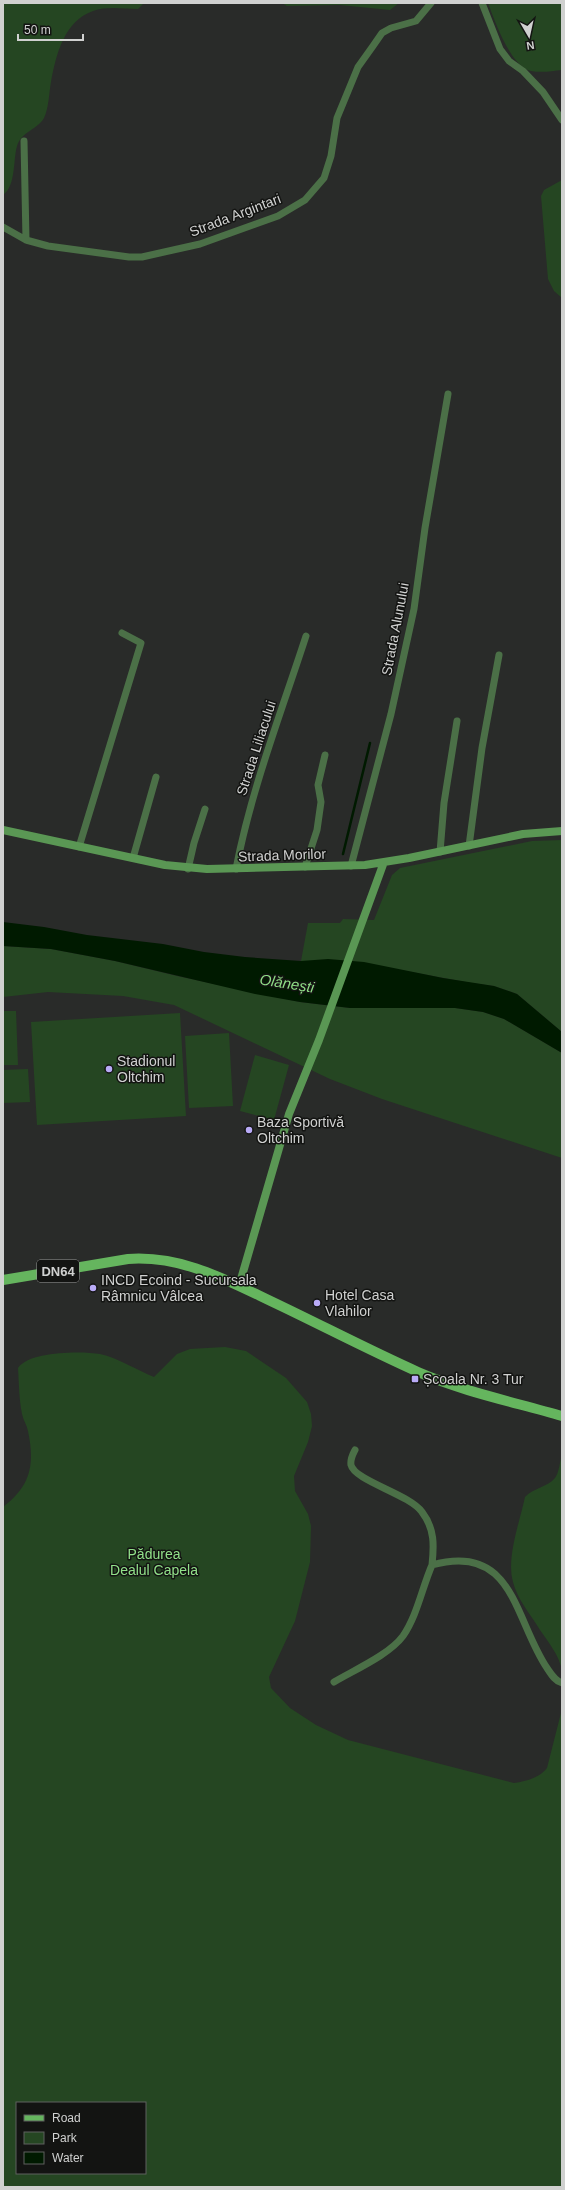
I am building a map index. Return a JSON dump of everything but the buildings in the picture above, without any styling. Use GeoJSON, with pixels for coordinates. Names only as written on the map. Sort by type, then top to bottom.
{"type":"FeatureCollection","features":[{"type":"Feature","properties":{"kind":"main road","name":"DN64"},"geometry":{"type":"LineString","coordinates":[[3,1280],[141,1258],[174,1261],[191,1265],[239,1286],[425,1375],[481,1394],[562,1416]]}},
{"type":"Feature","properties":{"kind":"street","name":"Strada Argintari"},"geometry":{"type":"LineString","coordinates":[[3,227],[26,240],[48,246],[128,257],[142,257],[181,249],[237,232],[278,216],[305,200],[324,178],[331,156],[337,118],[358,66],[382,33],[390,28],[416,20],[431,3]]}},
{"type":"Feature","properties":{"kind":"street"},"geometry":{"type":"LineString","coordinates":[[482,3],[500,49],[509,61],[523,71],[544,92],[562,120]]}},
{"type":"Feature","properties":{"kind":"street"},"geometry":{"type":"LineString","coordinates":[[24,142],[26,240]]}},
{"type":"Feature","properties":{"kind":"street","name":"Strada Alunului"},"geometry":{"type":"LineString","coordinates":[[351,866],[391,714],[414,609],[425,528],[448,394]]}},
{"type":"Feature","properties":{"kind":"street"},"geometry":{"type":"LineString","coordinates":[[79,847],[141,643],[122,633]]}},
{"type":"Feature","properties":{"kind":"street","name":"Strada Liliacului"},"geometry":{"type":"LineString","coordinates":[[236,869],[244,830],[306,636]]}},
{"type":"Feature","properties":{"kind":"street"},"geometry":{"type":"LineString","coordinates":[[469,846],[482,748],[499,655]]}},
{"type":"Feature","properties":{"kind":"street"},"geometry":{"type":"LineString","coordinates":[[440,852],[444,803],[457,721]]}},
{"type":"Feature","properties":{"kind":"street"},"geometry":{"type":"LineString","coordinates":[[305,867],[318,830],[321,810],[318,785],[325,755]]}},
{"type":"Feature","properties":{"kind":"street"},"geometry":{"type":"LineString","coordinates":[[133,858],[156,777]]}},
{"type":"Feature","properties":{"kind":"street"},"geometry":{"type":"LineString","coordinates":[[188,869],[194,843],[205,809]]}},
{"type":"Feature","properties":{"kind":"street","name":"Strada Morilor"},"geometry":{"type":"LineString","coordinates":[[3,830],[188,869],[351,866],[440,852],[523,834],[562,831]]}},
{"type":"Feature","properties":{"kind":"street"},"geometry":{"type":"LineString","coordinates":[[239,1286],[289,1114],[319,1040],[384,862]]}},
{"type":"Feature","properties":{"kind":"street"},"geometry":{"type":"LineString","coordinates":[[334,1682],[392,1647],[402,1638],[410,1623],[432,1565],[434,1545],[432,1534],[422,1512],[412,1502],[358,1474],[351,1465],[351,1456],[356,1450]]}},
{"type":"Feature","properties":{"kind":"street"},"geometry":{"type":"LineString","coordinates":[[432,1565],[458,1561],[473,1563],[497,1573],[508,1587],[518,1604],[543,1662],[552,1676],[562,1683]]}},
{"type":"Feature","properties":{"kind":"green space"},"geometry":{"type":"Polygon","coordinates":[[[3,3],[144,3],[138,9],[98,9],[83,16],[68,31],[59,50],[56,61],[46,114],[38,125],[19,141],[10,186],[3,195],[3,3]]]}},
{"type":"Feature","properties":{"kind":"green space"},"geometry":{"type":"Polygon","coordinates":[[[282,3],[399,3],[390,10],[340,5],[287,6],[282,3]]]}},
{"type":"Feature","properties":{"kind":"green space"},"geometry":{"type":"Polygon","coordinates":[[[488,3],[562,3],[562,70],[535,72],[523,67],[516,61],[504,42],[488,3]]]}},
{"type":"Feature","properties":{"kind":"green space"},"geometry":{"type":"Polygon","coordinates":[[[562,180],[562,298],[554,291],[548,279],[541,196],[544,190],[562,180]]]}},
{"type":"Feature","properties":{"kind":"green space"},"geometry":{"type":"Polygon","coordinates":[[[562,840],[562,1032],[517,994],[494,986],[406,971],[301,961],[308,923],[340,923],[343,919],[374,920],[392,875],[400,868],[532,841],[562,840]]]}},
{"type":"Feature","properties":{"kind":"green space"},"geometry":{"type":"Polygon","coordinates":[[[3,946],[51,949],[115,961],[177,976],[300,1002],[350,1008],[455,1008],[483,1012],[504,1019],[562,1053],[562,1158],[382,1099],[330,1079],[174,1005],[123,996],[48,992],[3,997],[3,946]]]}},
{"type":"Feature","properties":{"kind":"green space"},"geometry":{"type":"Polygon","coordinates":[[[3,1011],[16,1011],[18,1065],[3,1065],[3,1011]]]}},
{"type":"Feature","properties":{"kind":"green space","name":"Stadionul Oltchim"},"geometry":{"type":"Polygon","coordinates":[[[180,1013],[186,1116],[37,1125],[31,1022],[180,1013]]]}},
{"type":"Feature","properties":{"kind":"green space"},"geometry":{"type":"Polygon","coordinates":[[[229,1033],[233,1106],[189,1108],[185,1036],[229,1033]]]}},
{"type":"Feature","properties":{"kind":"green space"},"geometry":{"type":"Polygon","coordinates":[[[255,1055],[289,1065],[274,1120],[240,1111],[255,1055]]]}},
{"type":"Feature","properties":{"kind":"green space"},"geometry":{"type":"Polygon","coordinates":[[[28,1069],[30,1102],[3,1103],[3,1070],[28,1069]]]}},
{"type":"Feature","properties":{"kind":"green space","name":"Pădurea Dealul Capela"},"geometry":{"type":"Polygon","coordinates":[[[225,1347],[246,1351],[286,1378],[307,1402],[311,1414],[312,1426],[308,1442],[294,1476],[295,1491],[308,1514],[311,1526],[310,1562],[295,1621],[269,1677],[271,1688],[290,1708],[316,1725],[348,1740],[514,1783],[532,1778],[547,1768],[562,1709],[562,2187],[3,2187],[3,1507],[20,1491],[29,1474],[31,1464],[28,1431],[21,1408],[18,1368],[24,1362],[44,1355],[92,1353],[114,1358],[154,1377],[177,1354],[190,1349],[225,1347]]]}},
{"type":"Feature","properties":{"kind":"green space"},"geometry":{"type":"Polygon","coordinates":[[[562,1454],[562,1671],[559,1660],[553,1649],[518,1595],[513,1582],[511,1562],[514,1540],[525,1497],[548,1484],[555,1478],[562,1454]]]}},
{"type":"Feature","properties":{"kind":"water","name":"Olănești"},"geometry":{"type":"Polygon","coordinates":[[[3,922],[245,957],[301,961],[328,959],[364,962],[443,978],[494,986],[517,994],[562,1032],[562,1053],[504,1019],[483,1012],[455,1008],[350,1008],[300,1002],[255,994],[115,961],[51,949],[3,946],[3,922]]]}},
{"type":"Feature","properties":{"kind":"waterway"},"geometry":{"type":"LineString","coordinates":[[343,854],[370,743]]}},
{"type":"Feature","properties":{"kind":"place","name":"Stadionul Oltchim"},"geometry":{"type":"Point","coordinates":[109,1069]}},
{"type":"Feature","properties":{"kind":"place","name":"Baza Sportivă Oltchim"},"geometry":{"type":"Point","coordinates":[249,1130]}},
{"type":"Feature","properties":{"kind":"place","name":"INCD Ecoind - Sucursala Râmnicu Vâlcea"},"geometry":{"type":"Point","coordinates":[93,1288]}},
{"type":"Feature","properties":{"kind":"place","name":"Hotel Casa Vlahilor"},"geometry":{"type":"Point","coordinates":[317,1303]}},
{"type":"Feature","properties":{"kind":"place","name":"Școala Nr. 3 Tur"},"geometry":{"type":"Point","coordinates":[415,1379]}}]}
